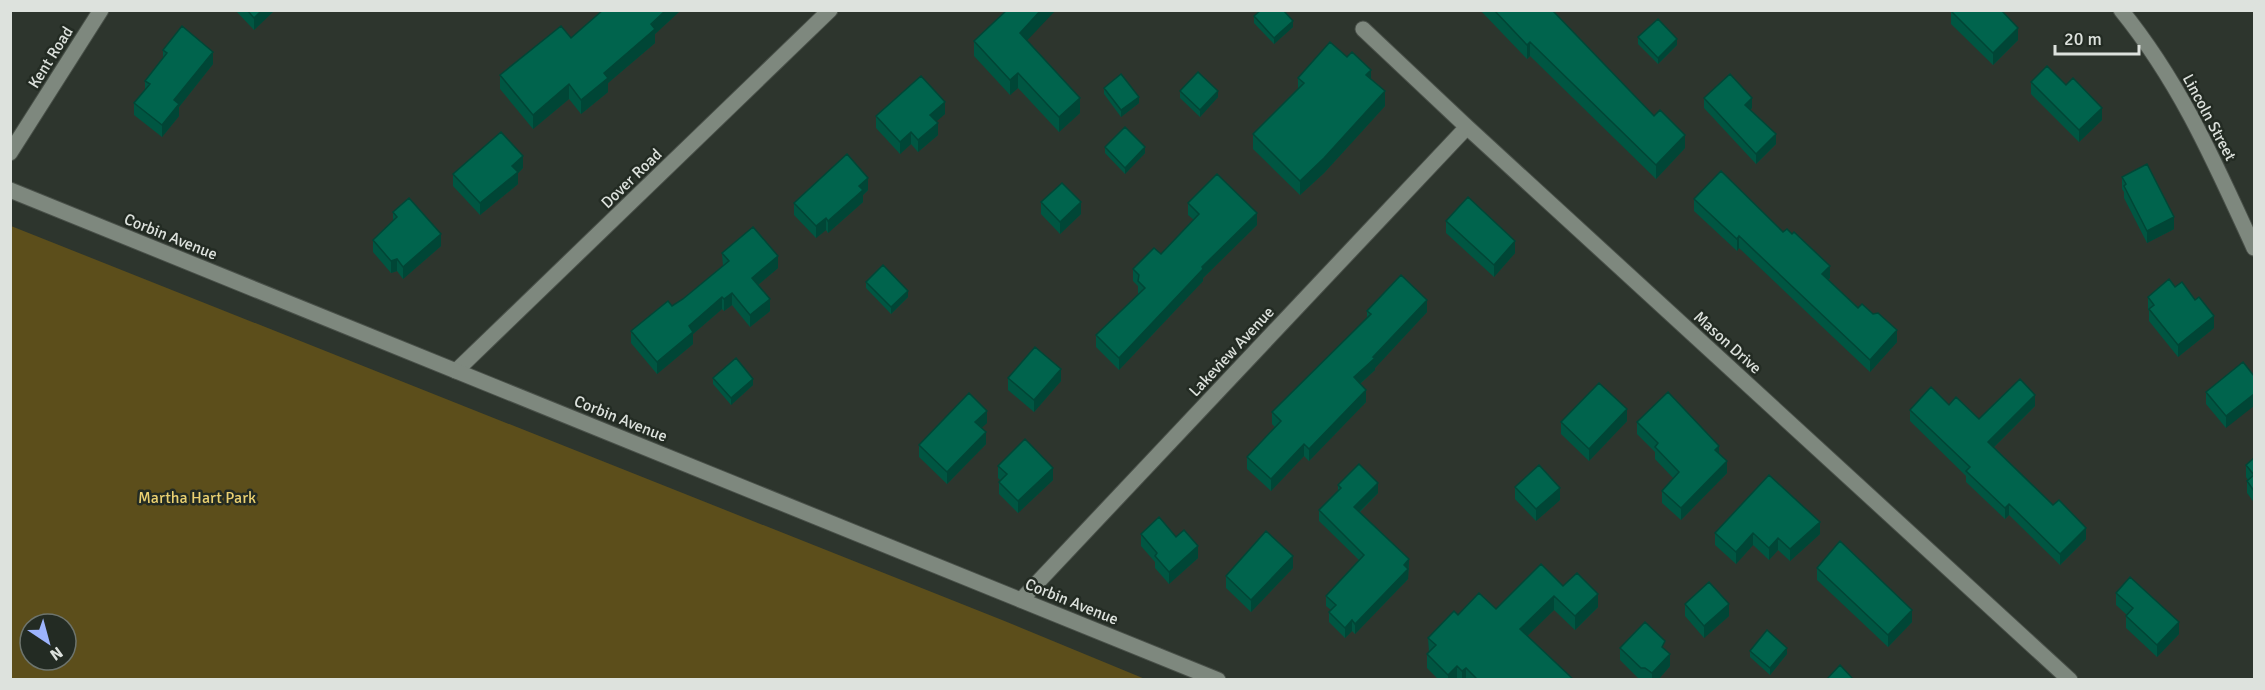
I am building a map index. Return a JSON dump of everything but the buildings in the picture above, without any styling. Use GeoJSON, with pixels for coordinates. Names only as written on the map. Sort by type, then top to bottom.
{"type":"FeatureCollection","features":[{"type":"Feature","properties":{"kind":"street","name":"Kent Road"},"geometry":{"type":"LineString","coordinates":[[10,153],[101,10]]}},
{"type":"Feature","properties":{"kind":"street","name":"Dover Road"},"geometry":{"type":"LineString","coordinates":[[456,370],[830,10]]}},
{"type":"Feature","properties":{"kind":"street","name":"Lincoln Street"},"geometry":{"type":"LineString","coordinates":[[2121,10],[2149,44],[2195,121],[2254,248]]}},
{"type":"Feature","properties":{"kind":"street","name":"Mason Drive"},"geometry":{"type":"LineString","coordinates":[[1363,29],[2070,680]]}},
{"type":"Feature","properties":{"kind":"street","name":"Lakeview Avenue"},"geometry":{"type":"LineString","coordinates":[[1021,600],[1467,127]]}},
{"type":"Feature","properties":{"kind":"street","name":"Corbin Avenue"},"geometry":{"type":"LineString","coordinates":[[10,190],[1218,680]]}},
{"type":"Feature","properties":{"kind":"green space","name":"Martha Hart Park"},"geometry":{"type":"Polygon","coordinates":[[[11,226],[1002,620],[1145,679],[11,679],[11,226]]]}}]}
